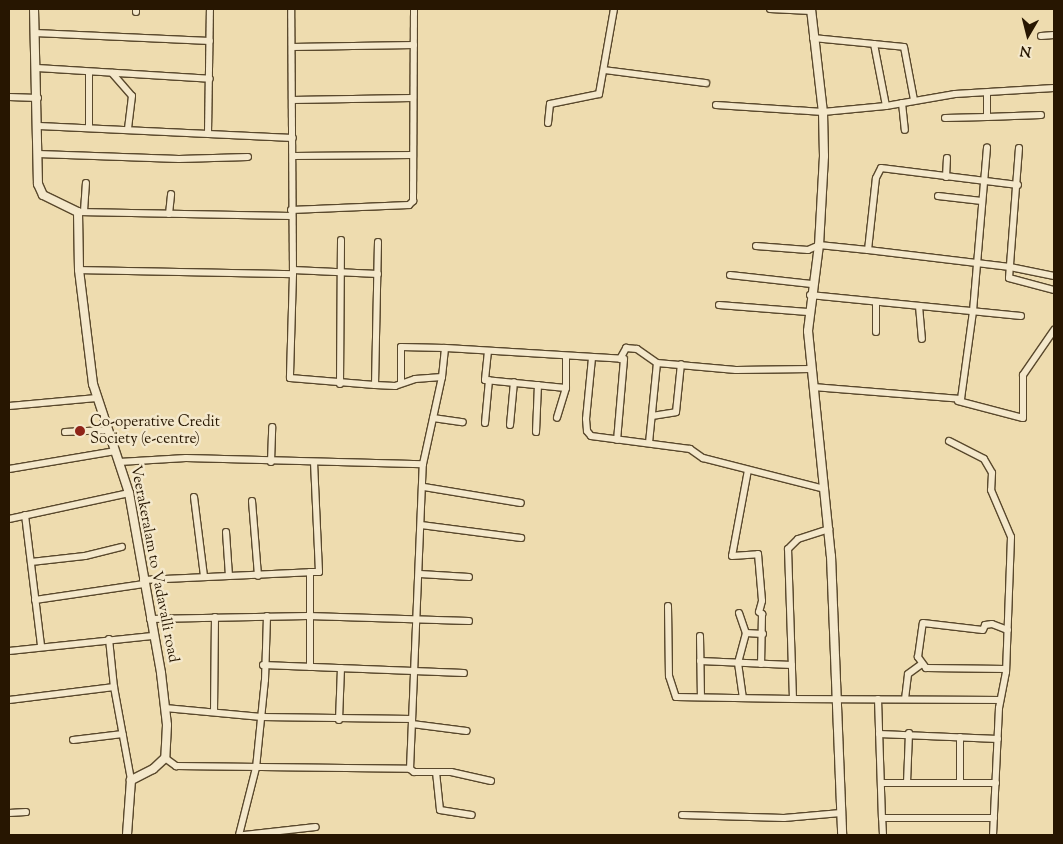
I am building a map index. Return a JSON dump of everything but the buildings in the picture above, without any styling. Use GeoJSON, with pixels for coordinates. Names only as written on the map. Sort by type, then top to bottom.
{"type":"FeatureCollection","features":[{"type":"Feature","properties":{"kind":"street"},"geometry":{"type":"LineString","coordinates":[[34,9],[40,192],[81,211],[170,214],[291,213],[409,204],[414,195],[412,155],[414,9]]}},
{"type":"Feature","properties":{"kind":"street"},"geometry":{"type":"LineString","coordinates":[[208,133],[210,9]]}},
{"type":"Feature","properties":{"kind":"street"},"geometry":{"type":"LineString","coordinates":[[291,9],[293,138],[291,213],[293,272],[290,378],[340,384],[395,386],[401,382],[442,377]]}},
{"type":"Feature","properties":{"kind":"street"},"geometry":{"type":"LineString","coordinates":[[548,123],[550,104],[600,94],[614,9]]}},
{"type":"Feature","properties":{"kind":"street"},"geometry":{"type":"LineString","coordinates":[[770,9],[811,10],[823,112],[824,156],[819,245],[808,312],[811,369],[829,529],[838,699],[842,835]]}},
{"type":"Feature","properties":{"kind":"street"},"geometry":{"type":"LineString","coordinates":[[35,33],[210,41]]}},
{"type":"Feature","properties":{"kind":"street"},"geometry":{"type":"LineString","coordinates":[[1041,36],[1054,35]]}},
{"type":"Feature","properties":{"kind":"street"},"geometry":{"type":"LineString","coordinates":[[813,38],[904,48],[914,100]]}},
{"type":"Feature","properties":{"kind":"street"},"geometry":{"type":"LineString","coordinates":[[874,44],[886,106]]}},
{"type":"Feature","properties":{"kind":"street"},"geometry":{"type":"LineString","coordinates":[[292,47],[414,45]]}},
{"type":"Feature","properties":{"kind":"street"},"geometry":{"type":"LineString","coordinates":[[37,68],[89,73],[210,79]]}},
{"type":"Feature","properties":{"kind":"street"},"geometry":{"type":"LineString","coordinates":[[604,70],[706,83]]}},
{"type":"Feature","properties":{"kind":"street"},"geometry":{"type":"LineString","coordinates":[[89,73],[89,128]]}},
{"type":"Feature","properties":{"kind":"street"},"geometry":{"type":"LineString","coordinates":[[112,73],[132,96],[128,130]]}},
{"type":"Feature","properties":{"kind":"street"},"geometry":{"type":"LineString","coordinates":[[716,105],[823,112],[886,106],[955,94],[987,94],[1054,88]]}},
{"type":"Feature","properties":{"kind":"street"},"geometry":{"type":"LineString","coordinates":[[987,94],[988,117]]}},
{"type":"Feature","properties":{"kind":"street"},"geometry":{"type":"LineString","coordinates":[[9,97],[38,98]]}},
{"type":"Feature","properties":{"kind":"street"},"geometry":{"type":"LineString","coordinates":[[292,100],[412,98]]}},
{"type":"Feature","properties":{"kind":"street"},"geometry":{"type":"LineString","coordinates":[[902,103],[905,130]]}},
{"type":"Feature","properties":{"kind":"street"},"geometry":{"type":"LineString","coordinates":[[945,118],[1041,115]]}},
{"type":"Feature","properties":{"kind":"street"},"geometry":{"type":"LineString","coordinates":[[39,126],[293,138]]}},
{"type":"Feature","properties":{"kind":"street"},"geometry":{"type":"LineString","coordinates":[[956,400],[961,399],[963,392],[973,312],[987,148]]}},
{"type":"Feature","properties":{"kind":"street"},"geometry":{"type":"LineString","coordinates":[[1019,148],[1018,186],[1009,278],[1054,290]]}},
{"type":"Feature","properties":{"kind":"street"},"geometry":{"type":"LineString","coordinates":[[38,154],[179,159],[248,157]]}},
{"type":"Feature","properties":{"kind":"street"},"geometry":{"type":"LineString","coordinates":[[293,156],[412,155]]}},
{"type":"Feature","properties":{"kind":"street"},"geometry":{"type":"LineString","coordinates":[[946,177],[947,158]]}},
{"type":"Feature","properties":{"kind":"street"},"geometry":{"type":"LineString","coordinates":[[868,250],[876,178],[881,168],[1018,186]]}},
{"type":"Feature","properties":{"kind":"street"},"geometry":{"type":"LineString","coordinates":[[81,211],[86,182]]}},
{"type":"Feature","properties":{"kind":"street"},"geometry":{"type":"LineString","coordinates":[[170,214],[172,194]]}},
{"type":"Feature","properties":{"kind":"street"},"geometry":{"type":"LineString","coordinates":[[938,196],[982,201]]}},
{"type":"Feature","properties":{"kind":"street","name":"Veerakeralam to Vadavalli road"},"geometry":{"type":"LineString","coordinates":[[81,211],[79,270],[97,398],[120,462],[128,493],[165,708],[165,758]]}},
{"type":"Feature","properties":{"kind":"street"},"geometry":{"type":"LineString","coordinates":[[340,384],[341,240]]}},
{"type":"Feature","properties":{"kind":"street"},"geometry":{"type":"LineString","coordinates":[[375,385],[378,242]]}},
{"type":"Feature","properties":{"kind":"street"},"geometry":{"type":"LineString","coordinates":[[756,246],[808,250],[819,245],[1010,267],[1054,276]]}},
{"type":"Feature","properties":{"kind":"street"},"geometry":{"type":"LineString","coordinates":[[79,270],[341,272],[378,274]]}},
{"type":"Feature","properties":{"kind":"street"},"geometry":{"type":"LineString","coordinates":[[730,275],[812,284]]}},
{"type":"Feature","properties":{"kind":"street"},"geometry":{"type":"LineString","coordinates":[[810,296],[1021,316]]}},
{"type":"Feature","properties":{"kind":"street"},"geometry":{"type":"LineString","coordinates":[[876,302],[876,332]]}},
{"type":"Feature","properties":{"kind":"street"},"geometry":{"type":"LineString","coordinates":[[719,305],[808,312]]}},
{"type":"Feature","properties":{"kind":"street"},"geometry":{"type":"LineString","coordinates":[[919,306],[922,339]]}},
{"type":"Feature","properties":{"kind":"street"},"geometry":{"type":"LineString","coordinates":[[813,387],[956,400],[1023,418],[1022,375],[1054,330]]}},
{"type":"Feature","properties":{"kind":"street"},"geometry":{"type":"LineString","coordinates":[[401,382],[401,347],[624,359],[625,365],[617,440]]}},
{"type":"Feature","properties":{"kind":"street"},"geometry":{"type":"LineString","coordinates":[[410,769],[424,487],[422,464],[442,377],[445,348]]}},
{"type":"Feature","properties":{"kind":"street"},"geometry":{"type":"LineString","coordinates":[[620,359],[626,348],[637,349],[657,363],[736,370],[811,369]]}},
{"type":"Feature","properties":{"kind":"street"},"geometry":{"type":"LineString","coordinates":[[488,351],[485,380],[566,388]]}},
{"type":"Feature","properties":{"kind":"street"},"geometry":{"type":"LineString","coordinates":[[557,418],[566,388],[566,356]]}},
{"type":"Feature","properties":{"kind":"street"},"geometry":{"type":"LineString","coordinates":[[592,358],[586,431],[591,436],[690,449],[703,458],[825,489]]}},
{"type":"Feature","properties":{"kind":"street"},"geometry":{"type":"LineString","coordinates":[[649,443],[657,363]]}},
{"type":"Feature","properties":{"kind":"street"},"geometry":{"type":"LineString","coordinates":[[652,416],[676,412],[681,364]]}},
{"type":"Feature","properties":{"kind":"street"},"geometry":{"type":"LineString","coordinates":[[485,423],[489,380]]}},
{"type":"Feature","properties":{"kind":"street"},"geometry":{"type":"LineString","coordinates":[[510,425],[514,382]]}},
{"type":"Feature","properties":{"kind":"street"},"geometry":{"type":"LineString","coordinates":[[536,432],[538,385]]}},
{"type":"Feature","properties":{"kind":"street"},"geometry":{"type":"LineString","coordinates":[[9,406],[97,398]]}},
{"type":"Feature","properties":{"kind":"street"},"geometry":{"type":"LineString","coordinates":[[433,418],[462,422]]}},
{"type":"Feature","properties":{"kind":"street"},"geometry":{"type":"LineString","coordinates":[[271,462],[272,427]]}},
{"type":"Feature","properties":{"kind":"street"},"geometry":{"type":"LineString","coordinates":[[65,432],[108,430]]}},
{"type":"Feature","properties":{"kind":"street"},"geometry":{"type":"LineString","coordinates":[[949,441],[984,459],[992,473],[991,490],[1011,537],[1006,669],[1000,700],[993,835]]}},
{"type":"Feature","properties":{"kind":"street"},"geometry":{"type":"LineString","coordinates":[[9,469],[115,451]]}},
{"type":"Feature","properties":{"kind":"street"},"geometry":{"type":"LineString","coordinates":[[120,462],[186,458],[271,462],[422,464]]}},
{"type":"Feature","properties":{"kind":"street"},"geometry":{"type":"LineString","coordinates":[[35,600],[143,582],[204,576],[258,576],[319,572],[314,463]]}},
{"type":"Feature","properties":{"kind":"street"},"geometry":{"type":"LineString","coordinates":[[748,470],[732,556],[758,554],[762,601],[759,612],[762,614],[763,634],[761,664]]}},
{"type":"Feature","properties":{"kind":"street"},"geometry":{"type":"LineString","coordinates":[[424,487],[521,503]]}},
{"type":"Feature","properties":{"kind":"street"},"geometry":{"type":"LineString","coordinates":[[9,519],[128,493]]}},
{"type":"Feature","properties":{"kind":"street"},"geometry":{"type":"LineString","coordinates":[[194,497],[204,576]]}},
{"type":"Feature","properties":{"kind":"street"},"geometry":{"type":"LineString","coordinates":[[252,501],[258,576]]}},
{"type":"Feature","properties":{"kind":"street"},"geometry":{"type":"LineString","coordinates":[[25,515],[41,646]]}},
{"type":"Feature","properties":{"kind":"street"},"geometry":{"type":"LineString","coordinates":[[422,525],[521,538]]}},
{"type":"Feature","properties":{"kind":"street"},"geometry":{"type":"LineString","coordinates":[[793,699],[788,549],[798,539],[829,529]]}},
{"type":"Feature","properties":{"kind":"street"},"geometry":{"type":"LineString","coordinates":[[226,532],[229,576]]}},
{"type":"Feature","properties":{"kind":"street"},"geometry":{"type":"LineString","coordinates":[[31,562],[85,556],[122,548]]}},
{"type":"Feature","properties":{"kind":"street"},"geometry":{"type":"LineString","coordinates":[[310,572],[308,616],[310,667]]}},
{"type":"Feature","properties":{"kind":"street"},"geometry":{"type":"LineString","coordinates":[[420,574],[468,577]]}},
{"type":"Feature","properties":{"kind":"street"},"geometry":{"type":"LineString","coordinates":[[668,606],[669,676],[676,697],[1000,700]]}},
{"type":"Feature","properties":{"kind":"street"},"geometry":{"type":"LineString","coordinates":[[739,613],[746,633],[738,663],[743,698]]}},
{"type":"Feature","properties":{"kind":"street"},"geometry":{"type":"LineString","coordinates":[[239,835],[256,768],[262,717],[267,616]]}},
{"type":"Feature","properties":{"kind":"street"},"geometry":{"type":"LineString","coordinates":[[150,619],[308,616],[469,621]]}},
{"type":"Feature","properties":{"kind":"street"},"geometry":{"type":"LineString","coordinates":[[214,712],[215,617]]}},
{"type":"Feature","properties":{"kind":"street"},"geometry":{"type":"LineString","coordinates":[[1006,669],[926,668],[918,657],[923,623],[983,630],[986,625],[992,624],[1008,630]]}},
{"type":"Feature","properties":{"kind":"street"},"geometry":{"type":"LineString","coordinates":[[746,633],[763,634]]}},
{"type":"Feature","properties":{"kind":"street"},"geometry":{"type":"LineString","coordinates":[[9,651],[41,646],[152,636]]}},
{"type":"Feature","properties":{"kind":"street"},"geometry":{"type":"LineString","coordinates":[[700,636],[702,698]]}},
{"type":"Feature","properties":{"kind":"street"},"geometry":{"type":"LineString","coordinates":[[108,639],[114,687],[131,780],[127,835]]}},
{"type":"Feature","properties":{"kind":"street"},"geometry":{"type":"LineString","coordinates":[[700,661],[792,665]]}},
{"type":"Feature","properties":{"kind":"street"},"geometry":{"type":"LineString","coordinates":[[905,699],[908,674],[922,664]]}},
{"type":"Feature","properties":{"kind":"street"},"geometry":{"type":"LineString","coordinates":[[264,665],[464,673]]}},
{"type":"Feature","properties":{"kind":"street"},"geometry":{"type":"LineString","coordinates":[[339,720],[341,668]]}},
{"type":"Feature","properties":{"kind":"street"},"geometry":{"type":"LineString","coordinates":[[9,700],[114,687]]}},
{"type":"Feature","properties":{"kind":"street"},"geometry":{"type":"LineString","coordinates":[[878,699],[883,835]]}},
{"type":"Feature","properties":{"kind":"street"},"geometry":{"type":"LineString","coordinates":[[165,708],[262,717],[412,722],[467,731]]}},
{"type":"Feature","properties":{"kind":"street"},"geometry":{"type":"LineString","coordinates":[[73,740],[123,734]]}},
{"type":"Feature","properties":{"kind":"street"},"geometry":{"type":"LineString","coordinates":[[878,734],[998,739]]}},
{"type":"Feature","properties":{"kind":"street"},"geometry":{"type":"LineString","coordinates":[[907,783],[909,734]]}},
{"type":"Feature","properties":{"kind":"street"},"geometry":{"type":"LineString","coordinates":[[960,738],[960,783]]}},
{"type":"Feature","properties":{"kind":"street"},"geometry":{"type":"LineString","coordinates":[[131,780],[153,769],[165,758],[176,766],[410,769],[414,772],[451,772],[491,781]]}},
{"type":"Feature","properties":{"kind":"street"},"geometry":{"type":"LineString","coordinates":[[436,772],[440,810],[472,815]]}},
{"type":"Feature","properties":{"kind":"street"},"geometry":{"type":"LineString","coordinates":[[881,783],[996,783]]}},
{"type":"Feature","properties":{"kind":"street"},"geometry":{"type":"LineString","coordinates":[[9,813],[26,812]]}},
{"type":"Feature","properties":{"kind":"street"},"geometry":{"type":"LineString","coordinates":[[682,816],[784,818],[841,812]]}},
{"type":"Feature","properties":{"kind":"street"},"geometry":{"type":"LineString","coordinates":[[882,818],[994,818]]}},
{"type":"Feature","properties":{"kind":"street"},"geometry":{"type":"LineString","coordinates":[[244,835],[316,828]]}},
{"type":"Feature","properties":{"kind":"place","name":"Co-operative Credit Society (e-centre)"},"geometry":{"type":"Point","coordinates":[80,431]}}]}
